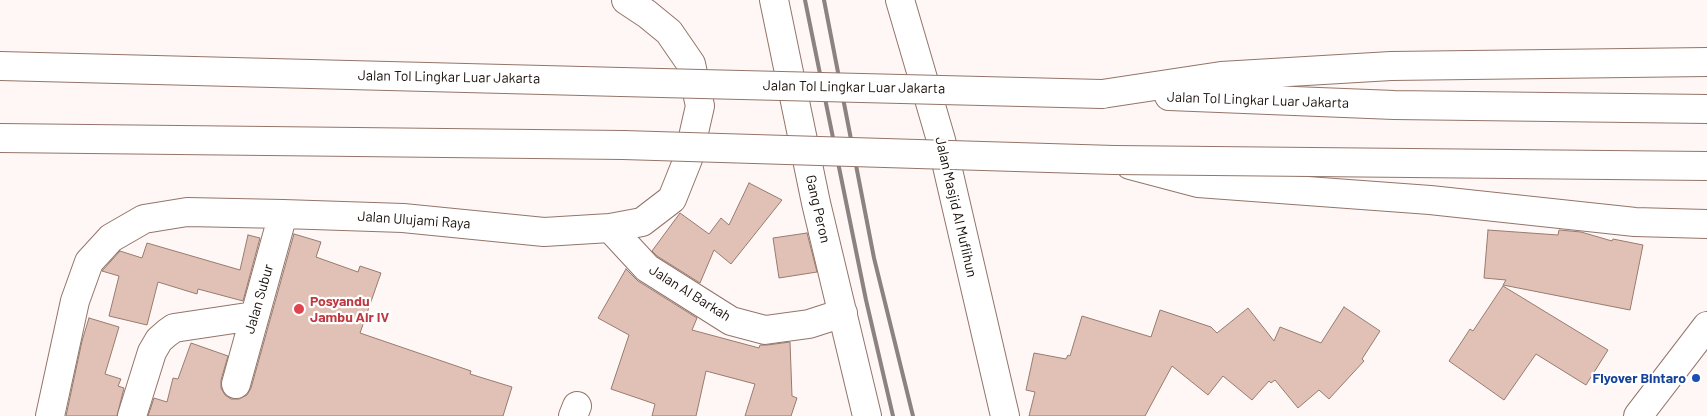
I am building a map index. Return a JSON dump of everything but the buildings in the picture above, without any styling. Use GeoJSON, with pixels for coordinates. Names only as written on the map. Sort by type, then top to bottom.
{"type":"FeatureCollection","features":[{"type":"Feature","properties":{"kind":"main road","name":"Jalan Ulujami Raya"},"geometry":{"type":"LineString","coordinates":[[50,416],[75,301],[89,262],[111,238],[144,220],[186,212],[283,214],[403,218],[544,232],[610,228],[642,222],[672,199],[688,159],[700,106],[691,64],[668,32],[647,14],[626,0]]}},
{"type":"Feature","properties":{"kind":"main road","name":"Gang Peron"},"geometry":{"type":"LineString","coordinates":[[774,0],[816,203],[867,416]]}},
{"type":"Feature","properties":{"kind":"main road","name":"Jalan Masjid Al Muflihun"},"geometry":{"type":"LineString","coordinates":[[900,0],[941,140],[1004,416]]}},
{"type":"Feature","properties":{"kind":"main road"},"geometry":{"type":"LineString","coordinates":[[1102,94],[1221,76],[1391,66],[1707,62]]}},
{"type":"Feature","properties":{"kind":"main road","name":"Jalan Tol Lingkar Luar Jakarta"},"geometry":{"type":"LineString","coordinates":[[0,66],[1102,94],[1404,105],[1707,109]]}},
{"type":"Feature","properties":{"kind":"main road"},"geometry":{"type":"LineString","coordinates":[[0,138],[623,145],[1114,160],[1707,166]]}},
{"type":"Feature","properties":{"kind":"main road"},"geometry":{"type":"LineString","coordinates":[[1114,160],[1198,183],[1430,200],[1635,222],[1707,224]]}},
{"type":"Feature","properties":{"kind":"main road","name":"Jalan Subur"},"geometry":{"type":"LineString","coordinates":[[236,384],[283,214]]}},
{"type":"Feature","properties":{"kind":"main road","name":"Jalan Al Barkah"},"geometry":{"type":"LineString","coordinates":[[610,228],[647,268],[731,320],[766,330],[809,324],[843,313]]}},
{"type":"Feature","properties":{"kind":"main road"},"geometry":{"type":"LineString","coordinates":[[132,416],[152,352],[159,340],[167,333],[174,328],[254,316]]}},
{"type":"Feature","properties":{"kind":"main road"},"geometry":{"type":"LineString","coordinates":[[1638,416],[1707,326]]}},
{"type":"Feature","properties":{"kind":"railway"},"geometry":{"type":"LineString","coordinates":[[805,0],[866,300],[893,416]]}},
{"type":"Feature","properties":{"kind":"railway"},"geometry":{"type":"LineString","coordinates":[[824,0],[874,258],[913,416]]}},
{"type":"Feature","properties":{"kind":"place","name":"Posyandu Jambu Air IV"},"geometry":{"type":"Point","coordinates":[299,309]}},
{"type":"Feature","properties":{"kind":"place","name":"Flyover Bintaro"},"geometry":{"type":"Point","coordinates":[1696,378]}}]}
